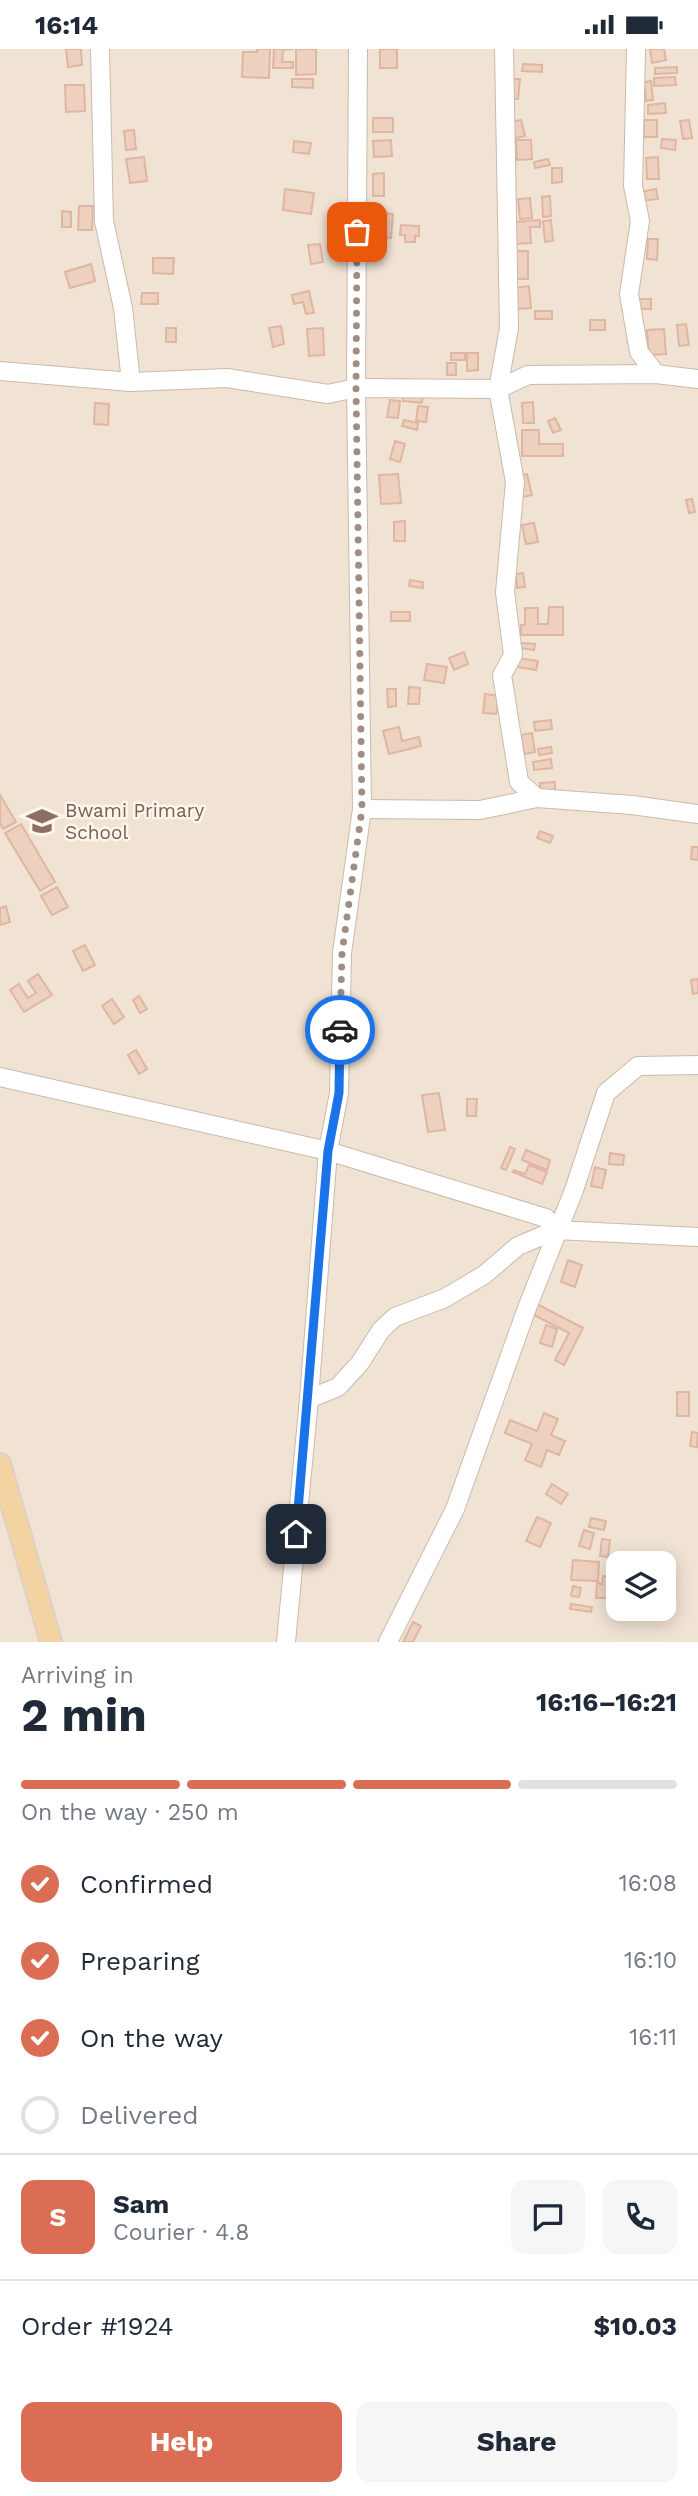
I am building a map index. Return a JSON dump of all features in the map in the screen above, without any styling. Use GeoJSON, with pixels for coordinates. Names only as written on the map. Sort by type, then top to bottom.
{"type":"FeatureCollection","features":[{"type":"Feature","properties":{"kind":"main road"},"geometry":{"type":"LineString","coordinates":[[0,1464],[51,1642]]}},
{"type":"Feature","properties":{"kind":"street"},"geometry":{"type":"LineString","coordinates":[[100,49],[104,221],[123,308],[131,382]]}},
{"type":"Feature","properties":{"kind":"street"},"geometry":{"type":"LineString","coordinates":[[286,1642],[309,1399],[328,1151],[339,1093],[342,953],[362,809],[356,388],[358,49]]}},
{"type":"Feature","properties":{"kind":"street"},"geometry":{"type":"LineString","coordinates":[[503,49],[509,328],[498,389],[515,482],[505,592],[513,655],[502,675],[519,782],[537,798]]}},
{"type":"Feature","properties":{"kind":"street"},"geometry":{"type":"LineString","coordinates":[[636,49],[633,186],[640,221],[629,294],[639,352],[656,374]]}},
{"type":"Feature","properties":{"kind":"street"},"geometry":{"type":"LineString","coordinates":[[0,372],[131,382],[226,378],[328,394],[356,388],[498,389],[528,375],[656,374],[698,379]]}},
{"type":"Feature","properties":{"kind":"street"},"geometry":{"type":"LineString","coordinates":[[362,809],[480,810],[537,798],[632,805],[698,814]]}},
{"type":"Feature","properties":{"kind":"street"},"geometry":{"type":"LineString","coordinates":[[388,1642],[455,1509],[556,1230],[574,1190],[606,1093],[638,1066],[698,1065]]}},
{"type":"Feature","properties":{"kind":"street"},"geometry":{"type":"LineString","coordinates":[[0,1077],[328,1151],[546,1218],[556,1230]]}},
{"type":"Feature","properties":{"kind":"street"},"geometry":{"type":"LineString","coordinates":[[309,1399],[338,1387],[360,1363],[381,1330],[395,1317],[445,1297],[484,1275],[518,1246],[556,1230],[698,1237]]}},
{"type":"Feature","properties":{"kind":"shaded area"},"geometry":{"type":"Polygon","coordinates":[[[0,49],[698,49],[698,1642],[0,1642],[0,49]]]}},
{"type":"Feature","properties":{"kind":"building"},"geometry":{"type":"Polygon","coordinates":[[[66,49],[81,49],[82,65],[68,67],[66,49]]]}},
{"type":"Feature","properties":{"kind":"building"},"geometry":{"type":"Polygon","coordinates":[[[257,49],[270,49],[269,78],[242,77],[243,52],[257,52],[257,49]]]}},
{"type":"Feature","properties":{"kind":"building"},"geometry":{"type":"Polygon","coordinates":[[[274,49],[293,49],[283,50],[282,62],[293,62],[293,68],[273,68],[274,49]]]}},
{"type":"Feature","properties":{"kind":"building"},"geometry":{"type":"Polygon","coordinates":[[[296,49],[316,49],[316,74],[296,75],[296,49]]]}},
{"type":"Feature","properties":{"kind":"building"},"geometry":{"type":"Polygon","coordinates":[[[380,49],[397,49],[397,68],[380,68],[380,49]]]}},
{"type":"Feature","properties":{"kind":"building"},"geometry":{"type":"Polygon","coordinates":[[[650,49],[664,49],[666,60],[652,63],[650,49]]]}},
{"type":"Feature","properties":{"kind":"building"},"geometry":{"type":"Polygon","coordinates":[[[523,64],[542,65],[542,72],[522,71],[523,64]]]}},
{"type":"Feature","properties":{"kind":"building"},"geometry":{"type":"Polygon","coordinates":[[[677,67],[677,73],[655,74],[655,68],[677,67]]]}},
{"type":"Feature","properties":{"kind":"building"},"geometry":{"type":"Polygon","coordinates":[[[675,77],[676,85],[654,86],[654,78],[675,77]]]}},
{"type":"Feature","properties":{"kind":"building"},"geometry":{"type":"Polygon","coordinates":[[[292,79],[313,79],[313,88],[292,87],[292,79]]]}},
{"type":"Feature","properties":{"kind":"building"},"geometry":{"type":"Polygon","coordinates":[[[508,79],[520,79],[518,99],[506,98],[508,79]]]}},
{"type":"Feature","properties":{"kind":"building"},"geometry":{"type":"Polygon","coordinates":[[[651,81],[653,100],[646,101],[644,82],[651,81]]]}},
{"type":"Feature","properties":{"kind":"building"},"geometry":{"type":"Polygon","coordinates":[[[65,85],[84,85],[85,111],[66,112],[65,85]]]}},
{"type":"Feature","properties":{"kind":"building"},"geometry":{"type":"Polygon","coordinates":[[[665,103],[666,113],[648,114],[648,105],[665,103]]]}},
{"type":"Feature","properties":{"kind":"building"},"geometry":{"type":"Polygon","coordinates":[[[373,118],[393,118],[393,132],[373,132],[373,118]]]}},
{"type":"Feature","properties":{"kind":"building"},"geometry":{"type":"Polygon","coordinates":[[[521,120],[525,136],[511,139],[507,123],[521,120]]]}},
{"type":"Feature","properties":{"kind":"building"},"geometry":{"type":"Polygon","coordinates":[[[644,120],[657,120],[657,137],[644,137],[644,120]]]}},
{"type":"Feature","properties":{"kind":"building"},"geometry":{"type":"Polygon","coordinates":[[[689,120],[692,138],[683,139],[680,121],[689,120]]]}},
{"type":"Feature","properties":{"kind":"building"},"geometry":{"type":"Polygon","coordinates":[[[134,130],[136,149],[126,150],[124,131],[134,130]]]}},
{"type":"Feature","properties":{"kind":"building"},"geometry":{"type":"Polygon","coordinates":[[[662,139],[676,140],[675,150],[661,148],[662,139]]]}},
{"type":"Feature","properties":{"kind":"building"},"geometry":{"type":"Polygon","coordinates":[[[391,140],[392,156],[374,157],[373,141],[391,140]]]}},
{"type":"Feature","properties":{"kind":"building"},"geometry":{"type":"Polygon","coordinates":[[[516,140],[531,140],[532,159],[517,160],[516,140]]]}},
{"type":"Feature","properties":{"kind":"building"},"geometry":{"type":"Polygon","coordinates":[[[294,141],[311,143],[309,154],[293,152],[294,141]]]}},
{"type":"Feature","properties":{"kind":"building"},"geometry":{"type":"Polygon","coordinates":[[[144,157],[147,181],[130,183],[126,159],[144,157]]]}},
{"type":"Feature","properties":{"kind":"building"},"geometry":{"type":"Polygon","coordinates":[[[658,157],[659,179],[647,179],[646,158],[658,157]]]}},
{"type":"Feature","properties":{"kind":"building"},"geometry":{"type":"Polygon","coordinates":[[[548,159],[550,165],[535,168],[534,162],[548,159]]]}},
{"type":"Feature","properties":{"kind":"building"},"geometry":{"type":"Polygon","coordinates":[[[552,168],[562,168],[562,182],[552,183],[552,168]]]}},
{"type":"Feature","properties":{"kind":"building"},"geometry":{"type":"Polygon","coordinates":[[[384,173],[384,196],[373,196],[373,174],[384,173]]]}},
{"type":"Feature","properties":{"kind":"building"},"geometry":{"type":"Polygon","coordinates":[[[285,189],[314,193],[311,214],[283,210],[285,189]]]}},
{"type":"Feature","properties":{"kind":"building"},"geometry":{"type":"Polygon","coordinates":[[[656,189],[658,199],[641,201],[640,192],[656,189]]]}},
{"type":"Feature","properties":{"kind":"building"},"geometry":{"type":"Polygon","coordinates":[[[550,196],[551,216],[543,217],[542,197],[550,196]]]}},
{"type":"Feature","properties":{"kind":"building"},"geometry":{"type":"Polygon","coordinates":[[[530,198],[532,218],[520,219],[518,199],[530,198]]]}},
{"type":"Feature","properties":{"kind":"building"},"geometry":{"type":"Polygon","coordinates":[[[79,206],[93,206],[92,230],[78,230],[79,206]]]}},
{"type":"Feature","properties":{"kind":"building"},"geometry":{"type":"Polygon","coordinates":[[[62,211],[71,212],[71,227],[62,227],[62,211]]]}},
{"type":"Feature","properties":{"kind":"building"},"geometry":{"type":"Polygon","coordinates":[[[378,213],[393,214],[391,238],[376,237],[378,213]]]}},
{"type":"Feature","properties":{"kind":"building"},"geometry":{"type":"Polygon","coordinates":[[[540,220],[540,227],[530,227],[531,243],[516,244],[514,222],[540,220]]]}},
{"type":"Feature","properties":{"kind":"building"},"geometry":{"type":"Polygon","coordinates":[[[551,220],[553,241],[545,242],[543,221],[551,220]]]}},
{"type":"Feature","properties":{"kind":"building"},"geometry":{"type":"Polygon","coordinates":[[[401,225],[419,226],[419,236],[415,236],[415,242],[405,242],[405,235],[400,235],[401,225]]]}},
{"type":"Feature","properties":{"kind":"building"},"geometry":{"type":"Polygon","coordinates":[[[648,239],[658,239],[657,260],[647,259],[648,239]]]}},
{"type":"Feature","properties":{"kind":"building"},"geometry":{"type":"Polygon","coordinates":[[[320,244],[323,262],[311,264],[308,245],[320,244]]]}},
{"type":"Feature","properties":{"kind":"building"},"geometry":{"type":"Polygon","coordinates":[[[513,251],[528,251],[528,279],[509,279],[513,251]]]}},
{"type":"Feature","properties":{"kind":"building"},"geometry":{"type":"Polygon","coordinates":[[[153,258],[174,258],[173,274],[153,273],[153,258]]]}},
{"type":"Feature","properties":{"kind":"building"},"geometry":{"type":"Polygon","coordinates":[[[91,264],[95,281],[70,288],[65,272],[91,264]]]}},
{"type":"Feature","properties":{"kind":"building"},"geometry":{"type":"Polygon","coordinates":[[[529,286],[531,308],[515,309],[513,288],[529,286]]]}},
{"type":"Feature","properties":{"kind":"building"},"geometry":{"type":"Polygon","coordinates":[[[309,291],[314,313],[306,314],[303,302],[294,304],[292,295],[309,291]]]}},
{"type":"Feature","properties":{"kind":"building"},"geometry":{"type":"Polygon","coordinates":[[[142,293],[158,293],[158,304],[141,304],[142,293]]]}},
{"type":"Feature","properties":{"kind":"building"},"geometry":{"type":"Polygon","coordinates":[[[637,299],[651,299],[651,309],[637,309],[637,299]]]}},
{"type":"Feature","properties":{"kind":"building"},"geometry":{"type":"Polygon","coordinates":[[[535,311],[552,311],[552,319],[535,319],[535,311]]]}},
{"type":"Feature","properties":{"kind":"building"},"geometry":{"type":"Polygon","coordinates":[[[590,320],[605,320],[605,330],[590,330],[590,320]]]}},
{"type":"Feature","properties":{"kind":"building"},"geometry":{"type":"Polygon","coordinates":[[[686,324],[689,345],[679,346],[677,325],[686,324]]]}},
{"type":"Feature","properties":{"kind":"building"},"geometry":{"type":"Polygon","coordinates":[[[281,326],[284,344],[273,347],[269,328],[281,326]]]}},
{"type":"Feature","properties":{"kind":"building"},"geometry":{"type":"Polygon","coordinates":[[[166,328],[176,328],[176,342],[166,342],[166,328]]]}},
{"type":"Feature","properties":{"kind":"building"},"geometry":{"type":"Polygon","coordinates":[[[323,328],[324,355],[309,356],[307,329],[323,328]]]}},
{"type":"Feature","properties":{"kind":"building"},"geometry":{"type":"Polygon","coordinates":[[[664,329],[666,354],[649,355],[647,330],[664,329]]]}},
{"type":"Feature","properties":{"kind":"building"},"geometry":{"type":"Polygon","coordinates":[[[451,353],[465,353],[465,360],[451,360],[451,353]]]}},
{"type":"Feature","properties":{"kind":"building"},"geometry":{"type":"Polygon","coordinates":[[[467,353],[478,353],[478,370],[467,371],[467,353]]]}},
{"type":"Feature","properties":{"kind":"building"},"geometry":{"type":"Polygon","coordinates":[[[447,363],[456,363],[456,375],[447,375],[447,363]]]}},
{"type":"Feature","properties":{"kind":"building"},"geometry":{"type":"Polygon","coordinates":[[[404,393],[423,395],[422,403],[403,401],[404,393]]]}},
{"type":"Feature","properties":{"kind":"building"},"geometry":{"type":"Polygon","coordinates":[[[390,400],[400,401],[398,418],[387,417],[390,400]]]}},
{"type":"Feature","properties":{"kind":"building"},"geometry":{"type":"Polygon","coordinates":[[[533,402],[534,423],[523,423],[522,403],[533,402]]]}},
{"type":"Feature","properties":{"kind":"building"},"geometry":{"type":"Polygon","coordinates":[[[95,403],[109,404],[108,425],[94,424],[95,403]]]}},
{"type":"Feature","properties":{"kind":"building"},"geometry":{"type":"Polygon","coordinates":[[[418,406],[428,407],[426,422],[416,421],[418,406]]]}},
{"type":"Feature","properties":{"kind":"building"},"geometry":{"type":"Polygon","coordinates":[[[555,418],[561,430],[553,433],[548,421],[555,418]]]}},
{"type":"Feature","properties":{"kind":"building"},"geometry":{"type":"Polygon","coordinates":[[[404,420],[418,423],[417,430],[402,426],[404,420]]]}},
{"type":"Feature","properties":{"kind":"building"},"geometry":{"type":"Polygon","coordinates":[[[522,430],[539,430],[539,444],[563,444],[563,456],[522,456],[522,430]]]}},
{"type":"Feature","properties":{"kind":"building"},"geometry":{"type":"Polygon","coordinates":[[[395,441],[405,444],[400,462],[390,459],[395,441]]]}},
{"type":"Feature","properties":{"kind":"building"},"geometry":{"type":"Polygon","coordinates":[[[398,474],[401,503],[381,504],[379,475],[398,474]]]}},
{"type":"Feature","properties":{"kind":"building"},"geometry":{"type":"Polygon","coordinates":[[[527,474],[532,495],[523,497],[518,475],[527,474]]]}},
{"type":"Feature","properties":{"kind":"building"},"geometry":{"type":"Polygon","coordinates":[[[692,499],[695,512],[689,513],[686,500],[692,499]]]}},
{"type":"Feature","properties":{"kind":"building"},"geometry":{"type":"Polygon","coordinates":[[[405,521],[405,541],[394,541],[394,522],[405,521]]]}},
{"type":"Feature","properties":{"kind":"building"},"geometry":{"type":"Polygon","coordinates":[[[534,523],[538,542],[526,544],[522,525],[534,523]]]}},
{"type":"Feature","properties":{"kind":"building"},"geometry":{"type":"Polygon","coordinates":[[[523,573],[525,587],[517,588],[516,574],[523,573]]]}},
{"type":"Feature","properties":{"kind":"building"},"geometry":{"type":"Polygon","coordinates":[[[410,580],[423,582],[423,588],[409,586],[410,580]]]}},
{"type":"Feature","properties":{"kind":"building"},"geometry":{"type":"Polygon","coordinates":[[[549,607],[563,607],[563,635],[521,635],[521,625],[525,625],[525,608],[538,608],[538,624],[548,624],[549,607]]]}},
{"type":"Feature","properties":{"kind":"building"},"geometry":{"type":"Polygon","coordinates":[[[391,612],[410,612],[410,621],[391,621],[391,612]]]}},
{"type":"Feature","properties":{"kind":"building"},"geometry":{"type":"Polygon","coordinates":[[[521,643],[535,644],[534,650],[520,648],[521,643]]]}},
{"type":"Feature","properties":{"kind":"building"},"geometry":{"type":"Polygon","coordinates":[[[464,652],[468,664],[454,670],[449,658],[464,652]]]}},
{"type":"Feature","properties":{"kind":"building"},"geometry":{"type":"Polygon","coordinates":[[[519,658],[538,661],[536,670],[517,667],[519,658]]]}},
{"type":"Feature","properties":{"kind":"building"},"geometry":{"type":"Polygon","coordinates":[[[427,664],[447,667],[444,683],[424,680],[427,664]]]}},
{"type":"Feature","properties":{"kind":"building"},"geometry":{"type":"Polygon","coordinates":[[[409,687],[420,688],[419,704],[408,704],[409,687]]]}},
{"type":"Feature","properties":{"kind":"building"},"geometry":{"type":"Polygon","coordinates":[[[387,689],[396,689],[396,706],[388,707],[387,689]]]}},
{"type":"Feature","properties":{"kind":"building"},"geometry":{"type":"Polygon","coordinates":[[[485,694],[499,696],[496,714],[483,713],[485,694]]]}},
{"type":"Feature","properties":{"kind":"building"},"geometry":{"type":"Polygon","coordinates":[[[551,720],[552,729],[535,731],[534,722],[551,720]]]}},
{"type":"Feature","properties":{"kind":"building"},"geometry":{"type":"Polygon","coordinates":[[[399,727],[402,741],[419,737],[421,746],[389,754],[383,731],[399,727]]]}},
{"type":"Feature","properties":{"kind":"building"},"geometry":{"type":"Polygon","coordinates":[[[532,733],[535,752],[524,754],[521,735],[532,733]]]}},
{"type":"Feature","properties":{"kind":"building"},"geometry":{"type":"Polygon","coordinates":[[[551,747],[552,753],[539,755],[538,749],[551,747]]]}},
{"type":"Feature","properties":{"kind":"building"},"geometry":{"type":"Polygon","coordinates":[[[551,759],[552,768],[534,770],[533,762],[551,759]]]}},
{"type":"Feature","properties":{"kind":"building"},"geometry":{"type":"Polygon","coordinates":[[[555,782],[555,791],[540,792],[540,783],[555,782]]]}},
{"type":"Feature","properties":{"kind":"building"},"geometry":{"type":"Polygon","coordinates":[[[0,795],[16,822],[3,829],[0,823],[0,795]]]}},
{"type":"Feature","properties":{"kind":"building"},"geometry":{"type":"Polygon","coordinates":[[[21,824],[55,882],[40,891],[5,833],[21,824]]]}},
{"type":"Feature","properties":{"kind":"building"},"geometry":{"type":"Polygon","coordinates":[[[540,831],[553,836],[550,843],[537,838],[540,831]]]}},
{"type":"Feature","properties":{"kind":"building"},"geometry":{"type":"Polygon","coordinates":[[[692,847],[698,847],[698,860],[691,859],[692,847]]]}},
{"type":"Feature","properties":{"kind":"building"},"geometry":{"type":"Polygon","coordinates":[[[57,887],[68,907],[52,915],[41,896],[57,887]]]}},
{"type":"Feature","properties":{"kind":"building"},"geometry":{"type":"Polygon","coordinates":[[[6,906],[10,922],[0,925],[0,908],[6,906]]]}},
{"type":"Feature","properties":{"kind":"building"},"geometry":{"type":"Polygon","coordinates":[[[85,945],[95,965],[83,971],[73,951],[85,945]]]}},
{"type":"Feature","properties":{"kind":"building"},"geometry":{"type":"Polygon","coordinates":[[[38,974],[52,995],[24,1012],[10,990],[19,984],[28,998],[36,993],[28,981],[38,974]]]}},
{"type":"Feature","properties":{"kind":"building"},"geometry":{"type":"Polygon","coordinates":[[[698,979],[698,993],[693,994],[691,980],[698,979]]]}},
{"type":"Feature","properties":{"kind":"building"},"geometry":{"type":"Polygon","coordinates":[[[139,996],[147,1009],[140,1013],[133,1000],[139,996]]]}},
{"type":"Feature","properties":{"kind":"building"},"geometry":{"type":"Polygon","coordinates":[[[112,999],[124,1017],[114,1024],[102,1006],[112,999]]]}},
{"type":"Feature","properties":{"kind":"building"},"geometry":{"type":"Polygon","coordinates":[[[136,1050],[147,1069],[139,1074],[128,1055],[136,1050]]]}},
{"type":"Feature","properties":{"kind":"building"},"geometry":{"type":"Polygon","coordinates":[[[439,1093],[445,1130],[428,1132],[422,1095],[439,1093]]]}},
{"type":"Feature","properties":{"kind":"building"},"geometry":{"type":"Polygon","coordinates":[[[467,1099],[477,1099],[476,1116],[467,1116],[467,1099]]]}},
{"type":"Feature","properties":{"kind":"building"},"geometry":{"type":"Polygon","coordinates":[[[510,1147],[515,1149],[506,1170],[501,1168],[510,1147]]]}},
{"type":"Feature","properties":{"kind":"building"},"geometry":{"type":"Polygon","coordinates":[[[526,1150],[550,1160],[547,1170],[522,1160],[526,1150]]]}},
{"type":"Feature","properties":{"kind":"building"},"geometry":{"type":"Polygon","coordinates":[[[610,1153],[624,1155],[623,1165],[609,1164],[610,1153]]]}},
{"type":"Feature","properties":{"kind":"building"},"geometry":{"type":"Polygon","coordinates":[[[529,1165],[547,1172],[542,1184],[513,1172],[514,1170],[525,1174],[529,1165]]]}},
{"type":"Feature","properties":{"kind":"building"},"geometry":{"type":"Polygon","coordinates":[[[595,1167],[606,1170],[602,1188],[591,1186],[595,1167]]]}},
{"type":"Feature","properties":{"kind":"building"},"geometry":{"type":"Polygon","coordinates":[[[568,1260],[582,1265],[575,1287],[561,1282],[568,1260]]]}},
{"type":"Feature","properties":{"kind":"building"},"geometry":{"type":"Polygon","coordinates":[[[537,1304],[583,1328],[564,1365],[555,1360],[569,1333],[532,1314],[537,1304]]]}},
{"type":"Feature","properties":{"kind":"building"},"geometry":{"type":"Polygon","coordinates":[[[546,1325],[557,1329],[552,1347],[540,1343],[546,1325]]]}},
{"type":"Feature","properties":{"kind":"building"},"geometry":{"type":"Polygon","coordinates":[[[677,1392],[689,1392],[689,1416],[677,1416],[677,1392]]]}},
{"type":"Feature","properties":{"kind":"building"},"geometry":{"type":"Polygon","coordinates":[[[544,1413],[558,1419],[551,1435],[565,1441],[559,1455],[547,1450],[541,1467],[525,1460],[532,1444],[505,1433],[510,1420],[537,1431],[544,1413]]]}},
{"type":"Feature","properties":{"kind":"building"},"geometry":{"type":"Polygon","coordinates":[[[692,1432],[698,1433],[697,1447],[690,1446],[692,1432]]]}},
{"type":"Feature","properties":{"kind":"building"},"geometry":{"type":"Polygon","coordinates":[[[552,1484],[568,1494],[561,1504],[546,1494],[552,1484]]]}},
{"type":"Feature","properties":{"kind":"building"},"geometry":{"type":"Polygon","coordinates":[[[537,1517],[551,1523],[540,1547],[526,1541],[537,1517]]]}},
{"type":"Feature","properties":{"kind":"building"},"geometry":{"type":"Polygon","coordinates":[[[591,1518],[606,1521],[604,1530],[589,1527],[591,1518]]]}},
{"type":"Feature","properties":{"kind":"building"},"geometry":{"type":"Polygon","coordinates":[[[584,1530],[594,1533],[590,1549],[579,1546],[584,1530]]]}},
{"type":"Feature","properties":{"kind":"building"},"geometry":{"type":"Polygon","coordinates":[[[602,1539],[610,1540],[606,1557],[600,1556],[602,1539]]]}},
{"type":"Feature","properties":{"kind":"building"},"geometry":{"type":"Polygon","coordinates":[[[573,1560],[599,1562],[598,1581],[571,1580],[573,1560]]]}},
{"type":"Feature","properties":{"kind":"building"},"geometry":{"type":"Polygon","coordinates":[[[603,1576],[606,1576],[606,1598],[596,1598],[597,1583],[602,1584],[603,1576]]]}},
{"type":"Feature","properties":{"kind":"building"},"geometry":{"type":"Polygon","coordinates":[[[573,1586],[581,1588],[579,1597],[571,1596],[573,1586]]]}},
{"type":"Feature","properties":{"kind":"building"},"geometry":{"type":"Polygon","coordinates":[[[571,1604],[592,1607],[591,1612],[570,1609],[571,1604]]]}},
{"type":"Feature","properties":{"kind":"building"},"geometry":{"type":"Polygon","coordinates":[[[413,1622],[421,1626],[413,1642],[403,1642],[413,1622]]]}},
{"type":"Feature","properties":{"kind":"way so far"},"geometry":{"type":"LineString","coordinates":[[340,1030],[342,953],[362,809],[356,388],[357,232]]}},
{"type":"Feature","properties":{"kind":"place","name":"Bwami Primary School"},"geometry":{"type":"Point","coordinates":[42,821]}},
{"type":"Feature","properties":{"kind":"route"},"geometry":{"type":"LineString","coordinates":[[296,1534],[328,1151],[339,1093],[340,1030]]}}]}
